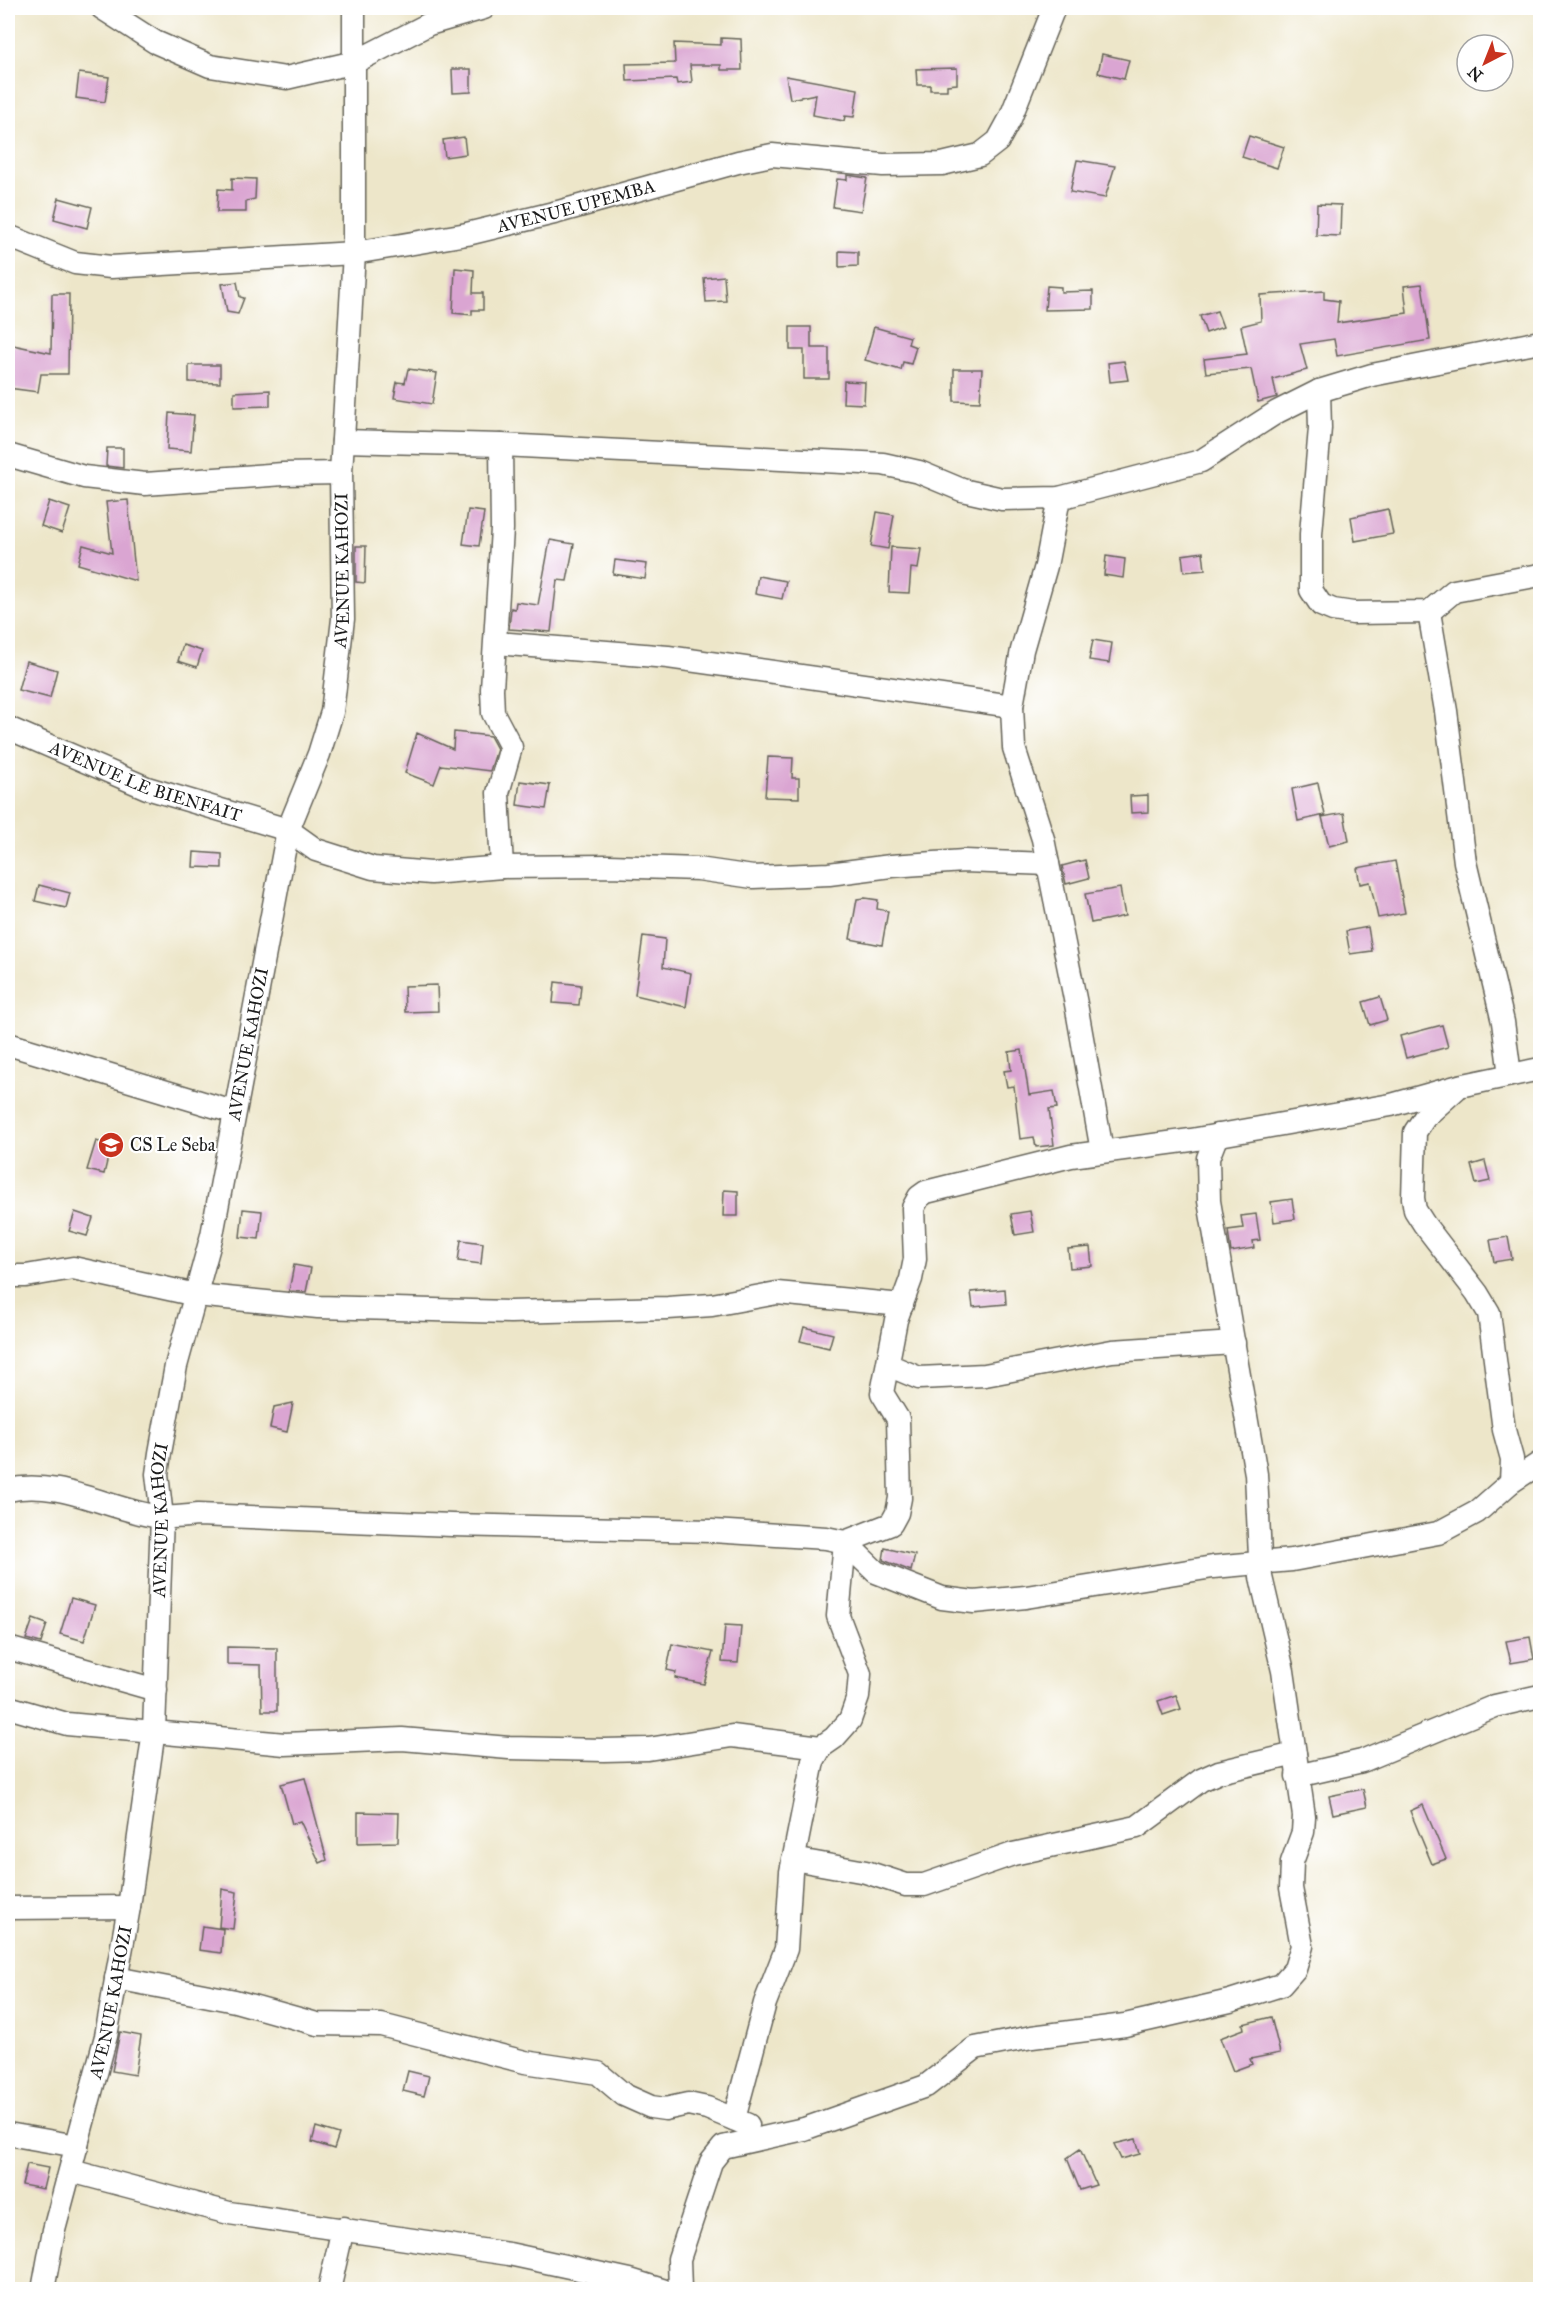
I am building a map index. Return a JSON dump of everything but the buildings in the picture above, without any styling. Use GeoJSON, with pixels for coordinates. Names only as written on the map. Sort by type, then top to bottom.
{"type":"FeatureCollection","features":[{"type":"Feature","properties":{"kind":"street"},"geometry":{"type":"LineString","coordinates":[[102,8],[155,42],[210,66],[286,78],[355,62],[429,24],[484,8]]}},
{"type":"Feature","properties":{"kind":"street","name":"AVENUE KAHOZI"},"geometry":{"type":"LineString","coordinates":[[44,2289],[54,2230],[106,2036],[129,1907],[154,1730],[162,1517],[157,1474],[160,1453],[176,1366],[212,1235],[233,1112],[288,830],[319,754],[332,712],[343,619],[341,473],[354,253],[354,8]]}},
{"type":"Feature","properties":{"kind":"street","name":"AVENUE UPEMBA"},"geometry":{"type":"LineString","coordinates":[[8,236],[75,263],[111,267],[354,253],[490,228],[772,155],[895,165],[942,164],[980,154],[998,141],[1010,119],[1054,8]]}},
{"type":"Feature","properties":{"kind":"street"},"geometry":{"type":"LineString","coordinates":[[343,441],[501,445],[883,464],[919,472],[962,490],[992,496],[1059,498],[1201,461],[1277,412],[1320,391],[1372,375],[1540,342]]}},
{"type":"Feature","properties":{"kind":"street"},"geometry":{"type":"LineString","coordinates":[[1320,391],[1320,428],[1311,534],[1311,590],[1321,605],[1333,610],[1429,612],[1454,591],[1540,575]]}},
{"type":"Feature","properties":{"kind":"street"},"geometry":{"type":"LineString","coordinates":[[501,445],[502,529],[493,713],[511,747],[498,793],[502,867]]}},
{"type":"Feature","properties":{"kind":"street"},"geometry":{"type":"LineString","coordinates":[[8,455],[84,477],[145,484],[284,474],[341,473]]}},
{"type":"Feature","properties":{"kind":"street"},"geometry":{"type":"LineString","coordinates":[[1059,498],[1046,566],[1022,650],[1012,706],[1014,748],[1043,839],[1102,1151]]}},
{"type":"Feature","properties":{"kind":"street"},"geometry":{"type":"LineString","coordinates":[[1429,612],[1431,636],[1446,711],[1465,862],[1503,1022],[1510,1075]]}},
{"type":"Feature","properties":{"kind":"street"},"geometry":{"type":"LineString","coordinates":[[496,643],[668,657],[1012,706]]}},
{"type":"Feature","properties":{"kind":"street","name":"AVENUE LE BIENFAIT"},"geometry":{"type":"LineString","coordinates":[[8,728],[147,788],[288,830],[316,850],[373,868],[431,873],[502,867],[687,868],[753,877],[829,874],[891,866],[964,861],[1048,864]]}},
{"type":"Feature","properties":{"kind":"street"},"geometry":{"type":"LineString","coordinates":[[8,1044],[233,1112]]}},
{"type":"Feature","properties":{"kind":"street"},"geometry":{"type":"LineString","coordinates":[[845,1542],[891,1524],[897,1513],[900,1498],[898,1419],[882,1393],[896,1320],[915,1259],[913,1208],[919,1197],[926,1192],[1071,1156],[1217,1135],[1391,1105],[1459,1086],[1540,1069]]}},
{"type":"Feature","properties":{"kind":"street"},"geometry":{"type":"LineString","coordinates":[[1459,1086],[1425,1117],[1415,1132],[1412,1151],[1413,1198],[1415,1210],[1424,1224],[1477,1293],[1489,1313],[1504,1430],[1512,1459],[1511,1482]]}},
{"type":"Feature","properties":{"kind":"street"},"geometry":{"type":"LineString","coordinates":[[680,2289],[679,2259],[711,2162],[723,2147],[768,2135],[804,2129],[926,2086],[975,2048],[1032,2037],[1125,2025],[1230,2001],[1281,1985],[1295,1969],[1302,1946],[1291,1888],[1292,1862],[1303,1832],[1304,1816],[1283,1671],[1267,1607],[1260,1563],[1256,1474],[1209,1201],[1208,1158],[1217,1135]]}},
{"type":"Feature","properties":{"kind":"street"},"geometry":{"type":"LineString","coordinates":[[8,1275],[26,1276],[73,1268],[196,1295],[318,1307],[510,1312],[668,1308],[712,1305],[777,1293],[902,1305]]}},
{"type":"Feature","properties":{"kind":"street"},"geometry":{"type":"LineString","coordinates":[[888,1365],[919,1378],[985,1375],[1112,1351],[1234,1343]]}},
{"type":"Feature","properties":{"kind":"street"},"geometry":{"type":"LineString","coordinates":[[8,1490],[33,1488],[68,1492],[162,1517],[198,1515],[452,1525],[689,1530],[826,1538],[845,1542],[876,1572],[942,1598],[974,1602],[1026,1597],[1213,1567],[1292,1560],[1437,1533],[1477,1512],[1511,1482],[1540,1463]]}},
{"type":"Feature","properties":{"kind":"street"},"geometry":{"type":"LineString","coordinates":[[734,2119],[765,2003],[786,1949],[792,1859],[813,1761],[820,1747],[834,1738],[850,1720],[858,1697],[860,1674],[838,1616],[845,1542]]}},
{"type":"Feature","properties":{"kind":"street"},"geometry":{"type":"LineString","coordinates":[[8,1648],[156,1690]]}},
{"type":"Feature","properties":{"kind":"street"},"geometry":{"type":"LineString","coordinates":[[792,1859],[866,1872],[906,1885],[924,1885],[993,1860],[1137,1827],[1201,1780],[1219,1772],[1362,1761],[1495,1706],[1540,1696]]}},
{"type":"Feature","properties":{"kind":"street"},"geometry":{"type":"LineString","coordinates":[[8,1707],[67,1724],[154,1730],[216,1739],[285,1743],[402,1739],[509,1748],[604,1750],[648,1749],[732,1736],[820,1747]]}},
{"type":"Feature","properties":{"kind":"street"},"geometry":{"type":"LineString","coordinates":[[8,1908],[129,1907]]}},
{"type":"Feature","properties":{"kind":"street"},"geometry":{"type":"LineString","coordinates":[[116,1978],[235,2001],[318,2024],[381,2025],[434,2041],[525,2062],[598,2073],[624,2095],[651,2107],[665,2109],[688,2104],[707,2108],[768,2135]]}},
{"type":"Feature","properties":{"kind":"street"},"geometry":{"type":"LineString","coordinates":[[8,2134],[76,2145]]}},
{"type":"Feature","properties":{"kind":"street"},"geometry":{"type":"LineString","coordinates":[[71,2171],[229,2213],[509,2254],[662,2289]]}},
{"type":"Feature","properties":{"kind":"street"},"geometry":{"type":"LineString","coordinates":[[329,2289],[343,2228]]}},
{"type":"Feature","properties":{"kind":"place","name":"CS Le Seba"},"geometry":{"type":"Point","coordinates":[111,1145]}}]}
